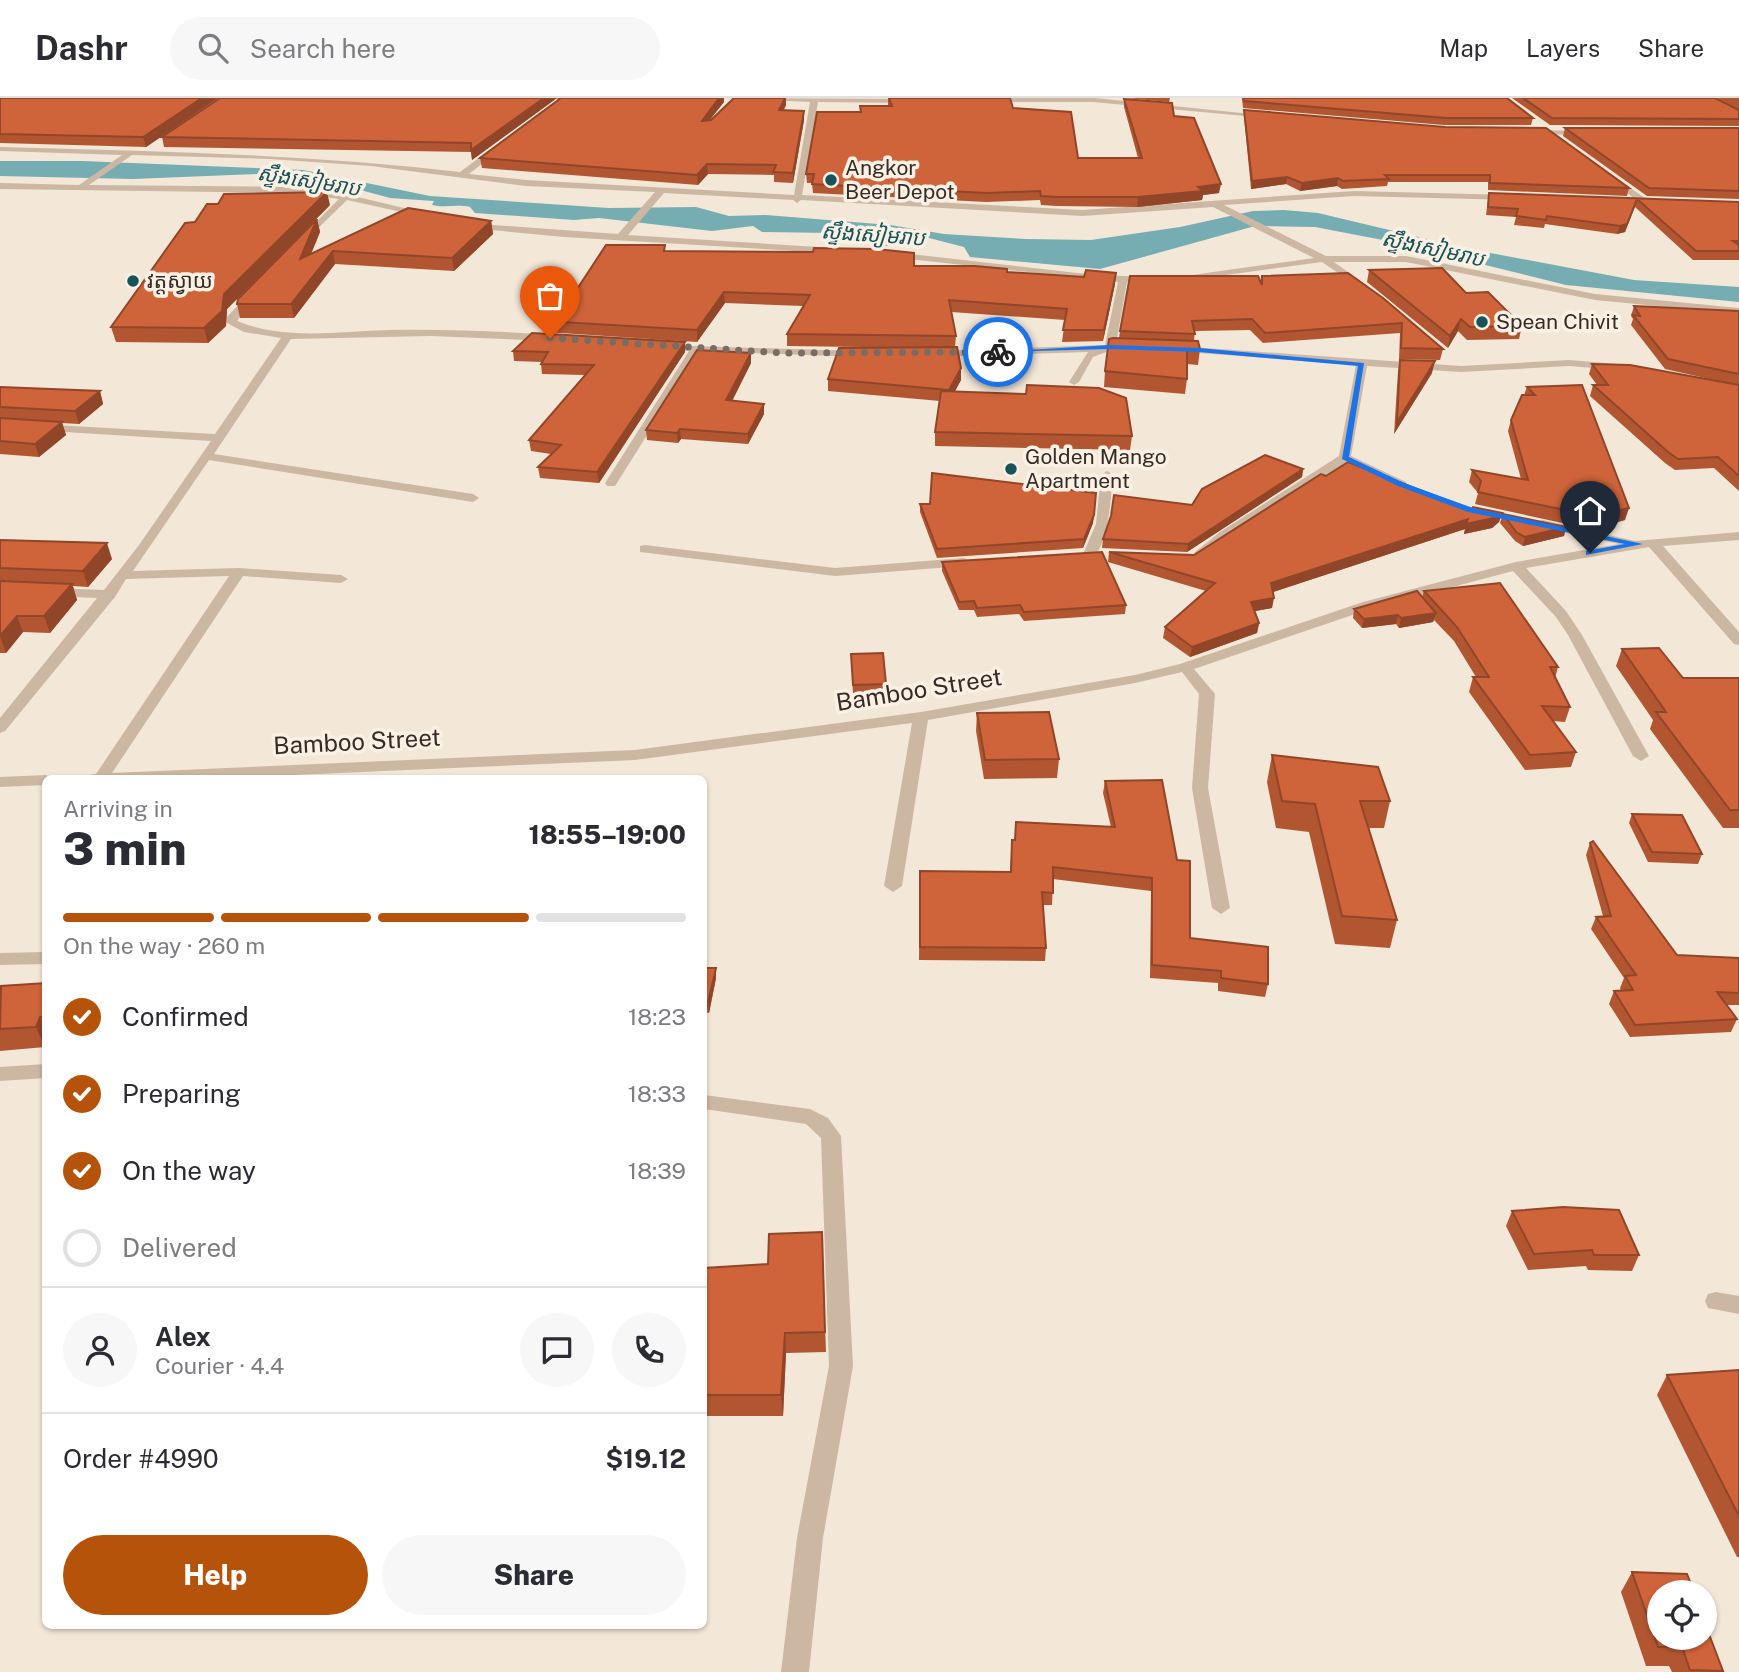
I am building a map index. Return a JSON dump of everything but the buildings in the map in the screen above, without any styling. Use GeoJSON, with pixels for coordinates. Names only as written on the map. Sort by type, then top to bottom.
{"type":"FeatureCollection","features":[{"type":"Feature","properties":{"kind":"street"},"geometry":{"type":"LineString","coordinates":[[725,98],[925,101]]}},
{"type":"Feature","properties":{"kind":"street"},"geometry":{"type":"LineString","coordinates":[[725,107],[735,98]]}},
{"type":"Feature","properties":{"kind":"street"},"geometry":{"type":"LineString","coordinates":[[981,100],[1093,100],[1276,117]]}},
{"type":"Feature","properties":{"kind":"street"},"geometry":{"type":"LineString","coordinates":[[797,200],[814,101]]}},
{"type":"Feature","properties":{"kind":"street"},"geometry":{"type":"LineString","coordinates":[[463,174],[547,109]]}},
{"type":"Feature","properties":{"kind":"street"},"geometry":{"type":"LineString","coordinates":[[1531,119],[1560,141]]}},
{"type":"Feature","properties":{"kind":"street"},"geometry":{"type":"LineString","coordinates":[[1523,132],[1603,133]]}},
{"type":"Feature","properties":{"kind":"street"},"geometry":{"type":"LineString","coordinates":[[145,154],[156,147]]}},
{"type":"Feature","properties":{"kind":"street"},"geometry":{"type":"LineString","coordinates":[[0,149],[270,157],[463,174],[526,183],[797,200],[1082,213],[1132,213],[1213,204],[1388,192],[1519,198]]}},
{"type":"Feature","properties":{"kind":"street"},"geometry":{"type":"LineString","coordinates":[[85,184],[130,154]]}},
{"type":"Feature","properties":{"kind":"street"},"geometry":{"type":"LineString","coordinates":[[1602,171],[1645,202]]}},
{"type":"Feature","properties":{"kind":"street"},"geometry":{"type":"LineString","coordinates":[[0,186],[85,184],[248,187],[345,197],[441,219]]}},
{"type":"Feature","properties":{"kind":"street"},"geometry":{"type":"LineString","coordinates":[[623,234],[660,192]]}},
{"type":"Feature","properties":{"kind":"street"},"geometry":{"type":"LineString","coordinates":[[296,249],[345,197]]}},
{"type":"Feature","properties":{"kind":"street"},"geometry":{"type":"LineString","coordinates":[[1620,201],[1658,202]]}},
{"type":"Feature","properties":{"kind":"street"},"geometry":{"type":"LineString","coordinates":[[1213,204],[1324,258],[1376,296]]}},
{"type":"Feature","properties":{"kind":"street"},"geometry":{"type":"LineString","coordinates":[[453,222],[545,233],[623,234],[860,252]]}},
{"type":"Feature","properties":{"kind":"street"},"geometry":{"type":"LineString","coordinates":[[888,255],[1123,280],[1202,277],[1324,258],[1432,262],[1595,297],[1739,311]]}},
{"type":"Feature","properties":{"kind":"street"},"geometry":{"type":"LineString","coordinates":[[1110,347],[1123,280]]}},
{"type":"Feature","properties":{"kind":"street"},"geometry":{"type":"LineString","coordinates":[[262,284],[234,311],[232,323],[247,330],[289,334],[495,335],[565,340]]}},
{"type":"Feature","properties":{"kind":"street"},"geometry":{"type":"LineString","coordinates":[[0,728],[124,575],[289,334]]}},
{"type":"Feature","properties":{"kind":"street"},"geometry":{"type":"LineString","coordinates":[[655,346],[867,354]]}},
{"type":"Feature","properties":{"kind":"street"},"geometry":{"type":"LineString","coordinates":[[1074,382],[1089,355],[1110,347]]}},
{"type":"Feature","properties":{"kind":"street"},"geometry":{"type":"LineString","coordinates":[[919,355],[1110,347],[1148,348]]}},
{"type":"Feature","properties":{"kind":"street"},"geometry":{"type":"LineString","coordinates":[[1161,348],[1461,369],[1569,363],[1629,368]]}},
{"type":"Feature","properties":{"kind":"street"},"geometry":{"type":"LineString","coordinates":[[611,483],[696,349]]}},
{"type":"Feature","properties":{"kind":"street"},"geometry":{"type":"LineString","coordinates":[[1446,353],[1461,369]]}},
{"type":"Feature","properties":{"kind":"street"},"geometry":{"type":"LineString","coordinates":[[1191,559],[1345,458],[1362,364]]}},
{"type":"Feature","properties":{"kind":"street"},"geometry":{"type":"LineString","coordinates":[[0,425],[217,438]]}},
{"type":"Feature","properties":{"kind":"street"},"geometry":{"type":"LineString","coordinates":[[205,456],[473,498]]}},
{"type":"Feature","properties":{"kind":"street"},"geometry":{"type":"LineString","coordinates":[[1345,458],[1413,489]]}},
{"type":"Feature","properties":{"kind":"street"},"geometry":{"type":"LineString","coordinates":[[1090,554],[1102,524],[1107,475]]}},
{"type":"Feature","properties":{"kind":"street"},"geometry":{"type":"LineString","coordinates":[[1534,522],[1646,543],[1739,641]]}},
{"type":"Feature","properties":{"kind":"street","name":"Bamboo Street"},"geometry":{"type":"LineString","coordinates":[[171,775],[635,755],[920,717],[1136,679],[1185,667],[1368,605],[1516,566],[1646,543],[1739,536]]}},
{"type":"Feature","properties":{"kind":"street"},"geometry":{"type":"LineString","coordinates":[[645,549],[835,572],[976,561]]}},
{"type":"Feature","properties":{"kind":"street"},"geometry":{"type":"LineString","coordinates":[[1516,566],[1561,614],[1575,635],[1641,757]]}},
{"type":"Feature","properties":{"kind":"street"},"geometry":{"type":"LineString","coordinates":[[124,575],[239,572],[341,579]]}},
{"type":"Feature","properties":{"kind":"street"},"geometry":{"type":"LineString","coordinates":[[103,775],[239,572]]}},
{"type":"Feature","properties":{"kind":"street"},"geometry":{"type":"LineString","coordinates":[[41,592],[110,594]]}},
{"type":"Feature","properties":{"kind":"street"},"geometry":{"type":"LineString","coordinates":[[1185,667],[1207,694],[1200,788],[1221,908]]}},
{"type":"Feature","properties":{"kind":"street"},"geometry":{"type":"LineString","coordinates":[[893,886],[920,717]]}},
{"type":"Feature","properties":{"kind":"street"},"geometry":{"type":"LineString","coordinates":[[0,782],[42,780]]}},
{"type":"Feature","properties":{"kind":"street"},"geometry":{"type":"LineString","coordinates":[[0,959],[42,958]]}},
{"type":"Feature","properties":{"kind":"street"},"geometry":{"type":"LineString","coordinates":[[0,1074],[42,1072]]}},
{"type":"Feature","properties":{"kind":"street"},"geometry":{"type":"LineString","coordinates":[[707,1102],[810,1117],[826,1130],[833,1148],[841,1366],[810,1538],[795,1672]]}},
{"type":"Feature","properties":{"kind":"street"},"geometry":{"type":"LineString","coordinates":[[1716,1301],[1739,1305]]}},
{"type":"Feature","properties":{"kind":"water","name":"ស្ទឹងសៀមរាប"},"geometry":{"type":"Polygon","coordinates":[[[0,161],[82,161],[303,170],[430,196],[609,208],[696,207],[729,216],[766,215],[890,225],[944,234],[1025,239],[1091,240],[1180,227],[1253,211],[1284,210],[1318,213],[1469,249],[1634,280],[1739,287],[1739,302],[1566,285],[1388,241],[1315,227],[1255,226],[1100,269],[970,257],[964,247],[929,238],[908,237],[887,246],[851,241],[834,233],[762,232],[753,226],[712,231],[599,218],[574,220],[475,213],[470,207],[437,206],[432,205],[434,201],[390,198],[353,188],[257,174],[133,179],[0,176],[0,161]]]}},
{"type":"Feature","properties":{"kind":"way so far"},"geometry":{"type":"LineString","coordinates":[[550,338],[738,352],[919,355],[998,352]]}},
{"type":"Feature","properties":{"kind":"place","name":"Angkor Beer Depot"},"geometry":{"type":"Point","coordinates":[831,180]}},
{"type":"Feature","properties":{"kind":"place","name":"វត្តស្វាយ"},"geometry":{"type":"Point","coordinates":[133,281]}},
{"type":"Feature","properties":{"kind":"place","name":"Spean Chivit"},"geometry":{"type":"Point","coordinates":[1482,322]}},
{"type":"Feature","properties":{"kind":"place","name":"Golden Mango Apartment"},"geometry":{"type":"Point","coordinates":[1011,469]}},
{"type":"Feature","properties":{"kind":"route"},"geometry":{"type":"LineString","coordinates":[[998,352],[1110,347],[1199,350],[1362,364],[1345,458],[1401,485],[1471,510],[1561,526],[1639,544],[1590,553]]}}]}
